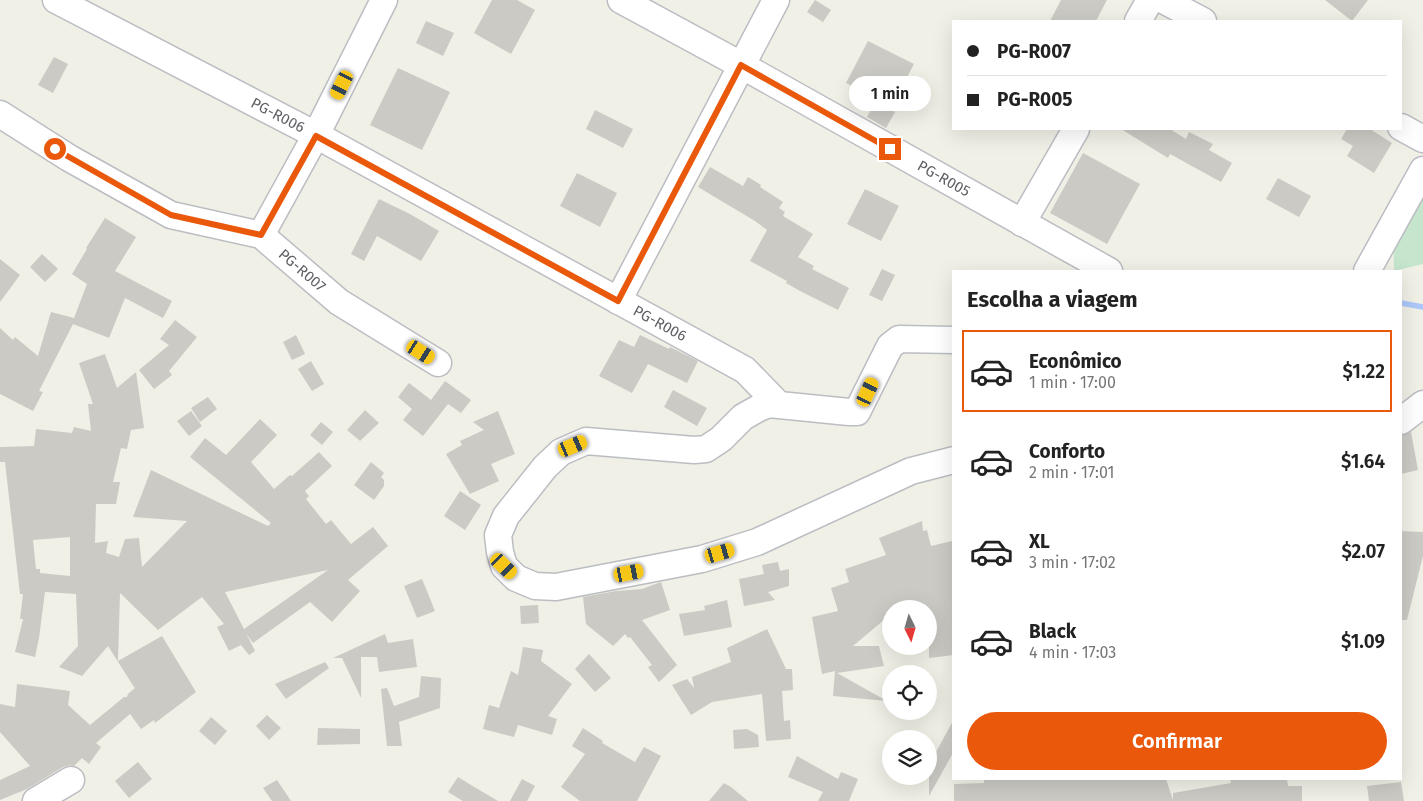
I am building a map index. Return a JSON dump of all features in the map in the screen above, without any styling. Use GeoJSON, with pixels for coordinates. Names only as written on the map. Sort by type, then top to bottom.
{"type":"FeatureCollection","features":[{"type":"Feature","properties":{"kind":"street","name":"PG-R006"},"geometry":{"type":"LineString","coordinates":[[56,0],[316,136],[745,370],[778,404]]}},
{"type":"Feature","properties":{"kind":"street"},"geometry":{"type":"LineString","coordinates":[[261,235],[316,136],[384,0]]}},
{"type":"Feature","properties":{"kind":"street","name":"PG-R005"},"geometry":{"type":"LineString","coordinates":[[621,0],[1107,270]]}},
{"type":"Feature","properties":{"kind":"street"},"geometry":{"type":"LineString","coordinates":[[618,301],[776,0]]}},
{"type":"Feature","properties":{"kind":"street"},"geometry":{"type":"LineString","coordinates":[[1139,20],[1150,0]]}},
{"type":"Feature","properties":{"kind":"street"},"geometry":{"type":"LineString","coordinates":[[1163,0],[1201,20]]}},
{"type":"Feature","properties":{"kind":"street","name":"PG-R007"},"geometry":{"type":"LineString","coordinates":[[0,114],[69,158],[171,215],[261,235],[339,302],[438,363]]}},
{"type":"Feature","properties":{"kind":"street"},"geometry":{"type":"LineString","coordinates":[[1402,128],[1423,139]]}},
{"type":"Feature","properties":{"kind":"street"},"geometry":{"type":"LineString","coordinates":[[1022,223],[1075,130]]}},
{"type":"Feature","properties":{"kind":"street"},"geometry":{"type":"LineString","coordinates":[[1368,270],[1423,170]]}},
{"type":"Feature","properties":{"kind":"street"},"geometry":{"type":"LineString","coordinates":[[952,340],[899,339],[890,346],[857,412],[769,404],[743,417],[720,439],[706,449],[694,450],[586,441],[561,452],[545,467],[506,516],[498,535],[500,552],[504,566],[516,578],[535,586],[556,587],[702,558],[757,542],[911,471],[952,461]]}},
{"type":"Feature","properties":{"kind":"street"},"geometry":{"type":"LineString","coordinates":[[1402,420],[1423,404]]}},
{"type":"Feature","properties":{"kind":"street"},"geometry":{"type":"LineString","coordinates":[[36,801],[71,780]]}},
{"type":"Feature","properties":{"kind":"green space"},"geometry":{"type":"Polygon","coordinates":[[[1423,172],[1423,264],[1394,270],[1393,221],[1423,172]]]}},
{"type":"Feature","properties":{"kind":"building"},"geometry":{"type":"Polygon","coordinates":[[[492,0],[517,0],[535,10],[511,54],[474,33],[492,0]]]}},
{"type":"Feature","properties":{"kind":"building"},"geometry":{"type":"Polygon","coordinates":[[[815,0],[831,10],[823,22],[807,12],[815,0]]]}},
{"type":"Feature","properties":{"kind":"building"},"geometry":{"type":"Polygon","coordinates":[[[1061,0],[1107,0],[1097,20],[1051,20],[1061,0]]]}},
{"type":"Feature","properties":{"kind":"building"},"geometry":{"type":"Polygon","coordinates":[[[1325,0],[1368,0],[1353,20],[1325,0]]]}},
{"type":"Feature","properties":{"kind":"building"},"geometry":{"type":"Polygon","coordinates":[[[426,21],[454,33],[443,56],[416,43],[426,21]]]}},
{"type":"Feature","properties":{"kind":"building"},"geometry":{"type":"Polygon","coordinates":[[[868,41],[914,64],[890,109],[895,112],[886,128],[867,117],[877,99],[846,83],[868,41]]]}},
{"type":"Feature","properties":{"kind":"building"},"geometry":{"type":"Polygon","coordinates":[[[54,57],[68,64],[53,93],[38,85],[54,57]]]}},
{"type":"Feature","properties":{"kind":"building"},"geometry":{"type":"Polygon","coordinates":[[[398,68],[450,92],[422,150],[370,125],[398,68]]]}},
{"type":"Feature","properties":{"kind":"building"},"geometry":{"type":"Polygon","coordinates":[[[595,110],[633,129],[623,148],[586,129],[595,110]]]}},
{"type":"Feature","properties":{"kind":"building"},"geometry":{"type":"Polygon","coordinates":[[[1123,130],[1172,130],[1186,139],[1189,132],[1213,144],[1209,150],[1232,163],[1221,182],[1170,154],[1168,158],[1123,130]]]}},
{"type":"Feature","properties":{"kind":"building"},"geometry":{"type":"Polygon","coordinates":[[[1346,130],[1372,130],[1392,143],[1374,173],[1347,156],[1353,146],[1341,139],[1346,130]]]}},
{"type":"Feature","properties":{"kind":"building"},"geometry":{"type":"Polygon","coordinates":[[[1083,153],[1140,184],[1107,244],[1050,213],[1083,153]]]}},
{"type":"Feature","properties":{"kind":"building"},"geometry":{"type":"Polygon","coordinates":[[[710,167],[743,186],[748,177],[761,185],[760,187],[783,202],[779,208],[785,212],[783,216],[813,234],[798,257],[814,266],[812,269],[849,288],[838,310],[800,291],[786,283],[787,281],[750,261],[767,230],[698,187],[710,167]]]}},
{"type":"Feature","properties":{"kind":"building"},"geometry":{"type":"Polygon","coordinates":[[[577,173],[617,193],[600,227],[560,206],[577,173]]]}},
{"type":"Feature","properties":{"kind":"building"},"geometry":{"type":"Polygon","coordinates":[[[1278,178],[1311,196],[1299,217],[1266,199],[1278,178]]]}},
{"type":"Feature","properties":{"kind":"building"},"geometry":{"type":"Polygon","coordinates":[[[865,189],[899,206],[881,241],[847,224],[865,189]]]}},
{"type":"Feature","properties":{"kind":"building"},"geometry":{"type":"Polygon","coordinates":[[[379,199],[439,231],[421,261],[377,236],[364,261],[351,254],[379,199]]]}},
{"type":"Feature","properties":{"kind":"building"},"geometry":{"type":"Polygon","coordinates":[[[105,218],[136,237],[115,271],[172,301],[163,318],[125,298],[109,338],[73,324],[39,391],[43,392],[33,411],[0,394],[0,328],[13,340],[15,337],[38,356],[51,312],[74,318],[87,284],[72,274],[105,218]]]}},
{"type":"Feature","properties":{"kind":"building"},"geometry":{"type":"Polygon","coordinates":[[[42,254],[58,269],[45,282],[30,267],[42,254]]]}},
{"type":"Feature","properties":{"kind":"building"},"geometry":{"type":"Polygon","coordinates":[[[0,259],[20,275],[0,302],[0,259]]]}},
{"type":"Feature","properties":{"kind":"building"},"geometry":{"type":"Polygon","coordinates":[[[882,269],[895,275],[882,301],[869,295],[882,269]]]}},
{"type":"Feature","properties":{"kind":"building"},"geometry":{"type":"Polygon","coordinates":[[[175,320],[197,337],[169,371],[172,375],[154,389],[139,370],[169,345],[160,339],[175,320]]]}},
{"type":"Feature","properties":{"kind":"building"},"geometry":{"type":"Polygon","coordinates":[[[296,335],[305,354],[292,360],[283,342],[296,335]]]}},
{"type":"Feature","properties":{"kind":"building"},"geometry":{"type":"Polygon","coordinates":[[[640,335],[698,361],[687,383],[648,364],[632,393],[599,376],[619,340],[634,347],[640,335]]]}},
{"type":"Feature","properties":{"kind":"building"},"geometry":{"type":"Polygon","coordinates":[[[105,354],[117,388],[136,372],[144,428],[131,430],[127,449],[121,448],[113,482],[120,482],[116,504],[96,504],[95,543],[108,541],[106,553],[119,557],[125,539],[139,538],[142,567],[187,521],[133,517],[151,470],[268,526],[271,523],[190,457],[205,438],[226,455],[260,419],[277,435],[251,462],[274,489],[319,452],[332,466],[305,491],[309,496],[306,499],[326,524],[331,520],[351,544],[373,527],[388,546],[348,580],[360,591],[332,622],[310,602],[253,643],[246,633],[255,651],[249,655],[241,645],[229,651],[217,627],[224,624],[202,597],[158,630],[120,593],[118,661],[162,636],[196,692],[155,723],[154,720],[141,729],[130,714],[96,743],[101,747],[89,764],[82,758],[74,766],[63,767],[27,789],[0,800],[0,780],[30,766],[0,732],[0,704],[15,707],[17,684],[70,691],[68,705],[90,725],[124,697],[127,697],[135,688],[108,646],[82,676],[59,667],[78,646],[76,594],[45,592],[35,657],[15,652],[23,619],[20,619],[23,594],[20,594],[5,462],[0,462],[0,447],[34,446],[36,429],[72,433],[74,427],[91,431],[88,404],[93,404],[79,363],[105,354]],[[70,537],[33,540],[36,569],[40,569],[40,573],[70,576],[70,537]],[[328,570],[225,592],[244,629],[328,570]]]}},
{"type":"Feature","properties":{"kind":"building"},"geometry":{"type":"Polygon","coordinates":[[[311,361],[324,384],[312,391],[298,369],[311,361]]]}},
{"type":"Feature","properties":{"kind":"building"},"geometry":{"type":"Polygon","coordinates":[[[445,381],[471,400],[461,413],[448,404],[423,436],[403,420],[412,409],[398,397],[409,383],[431,400],[445,381]]]}},
{"type":"Feature","properties":{"kind":"building"},"geometry":{"type":"Polygon","coordinates":[[[673,390],[707,408],[697,426],[664,407],[673,390]]]}},
{"type":"Feature","properties":{"kind":"building"},"geometry":{"type":"Polygon","coordinates":[[[208,397],[217,409],[200,422],[191,408],[208,397]]]}},
{"type":"Feature","properties":{"kind":"building"},"geometry":{"type":"Polygon","coordinates":[[[365,410],[379,423],[360,441],[347,430],[365,410]]]}},
{"type":"Feature","properties":{"kind":"building"},"geometry":{"type":"Polygon","coordinates":[[[191,411],[202,426],[189,436],[177,421],[191,411]]]}},
{"type":"Feature","properties":{"kind":"building"},"geometry":{"type":"Polygon","coordinates":[[[498,411],[515,454],[491,464],[499,481],[470,494],[446,454],[462,445],[460,441],[484,430],[473,422],[498,411]]]}},
{"type":"Feature","properties":{"kind":"building"},"geometry":{"type":"Polygon","coordinates":[[[321,422],[333,432],[322,445],[310,435],[321,422]]]}},
{"type":"Feature","properties":{"kind":"building"},"geometry":{"type":"Polygon","coordinates":[[[1411,432],[1418,470],[1402,474],[1402,436],[1411,432]]]}},
{"type":"Feature","properties":{"kind":"building"},"geometry":{"type":"Polygon","coordinates":[[[371,462],[384,473],[381,477],[384,480],[384,486],[374,500],[354,485],[371,462]]]}},
{"type":"Feature","properties":{"kind":"building"},"geometry":{"type":"Polygon","coordinates":[[[460,491],[481,505],[465,530],[444,516],[460,491]]]}},
{"type":"Feature","properties":{"kind":"building"},"geometry":{"type":"Polygon","coordinates":[[[922,521],[923,531],[927,530],[931,546],[952,541],[952,655],[929,658],[929,655],[938,655],[938,600],[882,600],[882,622],[853,646],[879,646],[884,665],[837,673],[882,698],[882,701],[833,696],[835,671],[822,674],[812,617],[838,611],[831,588],[849,582],[845,569],[886,555],[879,538],[922,521]]]}},
{"type":"Feature","properties":{"kind":"building"},"geometry":{"type":"Polygon","coordinates":[[[1402,531],[1423,532],[1423,556],[1407,620],[1402,620],[1402,531]]]}},
{"type":"Feature","properties":{"kind":"building"},"geometry":{"type":"Polygon","coordinates":[[[778,562],[780,571],[789,569],[789,586],[768,592],[775,600],[744,606],[739,579],[764,574],[762,565],[778,562]]]}},
{"type":"Feature","properties":{"kind":"building"},"geometry":{"type":"Polygon","coordinates":[[[422,579],[435,611],[417,618],[404,586],[422,579]]]}},
{"type":"Feature","properties":{"kind":"building"},"geometry":{"type":"Polygon","coordinates":[[[661,582],[670,610],[642,620],[677,665],[659,682],[648,667],[652,665],[630,637],[628,638],[625,634],[613,646],[586,624],[583,597],[616,591],[642,589],[661,582]]]}},
{"type":"Feature","properties":{"kind":"building"},"geometry":{"type":"Polygon","coordinates":[[[727,600],[732,627],[684,636],[679,614],[705,610],[704,606],[727,600]]]}},
{"type":"Feature","properties":{"kind":"building"},"geometry":{"type":"Polygon","coordinates":[[[538,605],[539,623],[521,624],[520,606],[538,605]]]}},
{"type":"Feature","properties":{"kind":"building"},"geometry":{"type":"Polygon","coordinates":[[[767,629],[786,669],[792,669],[793,690],[782,691],[784,721],[790,720],[791,739],[766,741],[762,694],[712,702],[691,715],[672,685],[687,679],[694,688],[692,677],[731,662],[727,648],[767,629]]]}},
{"type":"Feature","properties":{"kind":"building"},"geometry":{"type":"Polygon","coordinates":[[[385,634],[388,643],[413,639],[417,667],[379,672],[377,657],[361,657],[361,698],[342,658],[333,658],[385,634]]]}},
{"type":"Feature","properties":{"kind":"building"},"geometry":{"type":"Polygon","coordinates":[[[523,647],[543,650],[541,661],[572,684],[548,716],[557,719],[552,735],[518,725],[514,737],[483,729],[489,705],[499,708],[511,671],[518,675],[523,647]]]}},
{"type":"Feature","properties":{"kind":"building"},"geometry":{"type":"Polygon","coordinates":[[[589,654],[611,678],[595,692],[575,669],[589,654]]]}},
{"type":"Feature","properties":{"kind":"building"},"geometry":{"type":"Polygon","coordinates":[[[325,662],[329,668],[286,699],[275,684],[325,662]]]}},
{"type":"Feature","properties":{"kind":"building"},"geometry":{"type":"Polygon","coordinates":[[[421,676],[441,678],[440,708],[399,722],[402,746],[387,746],[381,689],[387,688],[394,706],[419,697],[421,676]]]}},
{"type":"Feature","properties":{"kind":"building"},"geometry":{"type":"Polygon","coordinates":[[[267,715],[281,728],[269,740],[256,726],[267,715]]]}},
{"type":"Feature","properties":{"kind":"building"},"geometry":{"type":"Polygon","coordinates":[[[211,717],[227,731],[215,745],[199,731],[211,717]]]}},
{"type":"Feature","properties":{"kind":"building"},"geometry":{"type":"Polygon","coordinates":[[[952,723],[952,755],[937,782],[937,750],[952,723]]]}},
{"type":"Feature","properties":{"kind":"building"},"geometry":{"type":"Polygon","coordinates":[[[318,728],[360,729],[360,744],[317,745],[318,728]]]}},
{"type":"Feature","properties":{"kind":"building"},"geometry":{"type":"Polygon","coordinates":[[[583,728],[603,741],[602,743],[635,762],[644,747],[661,756],[637,801],[580,801],[561,787],[585,754],[572,746],[583,728]]]}},
{"type":"Feature","properties":{"kind":"building"},"geometry":{"type":"Polygon","coordinates":[[[747,729],[758,735],[759,747],[734,749],[733,730],[747,729]]]}},
{"type":"Feature","properties":{"kind":"building"},"geometry":{"type":"Polygon","coordinates":[[[797,756],[838,779],[841,772],[858,779],[849,801],[818,801],[823,792],[788,777],[797,756]]]}},
{"type":"Feature","properties":{"kind":"building"},"geometry":{"type":"Polygon","coordinates":[[[138,762],[152,779],[129,798],[115,781],[138,762]]]}},
{"type":"Feature","properties":{"kind":"building"},"geometry":{"type":"Polygon","coordinates":[[[458,777],[498,801],[463,801],[448,792],[458,777]]]}},
{"type":"Feature","properties":{"kind":"building"},"geometry":{"type":"Polygon","coordinates":[[[522,779],[535,786],[527,801],[510,801],[522,779]]]}},
{"type":"Feature","properties":{"kind":"building"},"geometry":{"type":"Polygon","coordinates":[[[277,780],[291,801],[272,801],[263,788],[277,780]]]}},
{"type":"Feature","properties":{"kind":"building"},"geometry":{"type":"Polygon","coordinates":[[[984,780],[1166,780],[1173,800],[1173,793],[1231,783],[1230,780],[1287,780],[1288,786],[1302,786],[1302,801],[954,801],[954,784],[984,783],[984,780]]]}},
{"type":"Feature","properties":{"kind":"building"},"geometry":{"type":"Polygon","coordinates":[[[1401,782],[1404,801],[1369,801],[1367,786],[1401,782]]]}},
{"type":"Feature","properties":{"kind":"building"},"geometry":{"type":"Polygon","coordinates":[[[724,783],[731,787],[748,801],[709,801],[724,783]]]}},
{"type":"Feature","properties":{"kind":"building"},"geometry":{"type":"Polygon","coordinates":[[[929,785],[935,785],[929,796],[929,785]]]}},
{"type":"Feature","properties":{"kind":"waterway"},"geometry":{"type":"LineString","coordinates":[[1402,303],[1423,307]]}},
{"type":"Feature","properties":{"kind":"route"},"geometry":{"type":"LineString","coordinates":[[55,149],[171,215],[261,235],[316,136],[618,301],[741,65],[890,149]]}}]}
